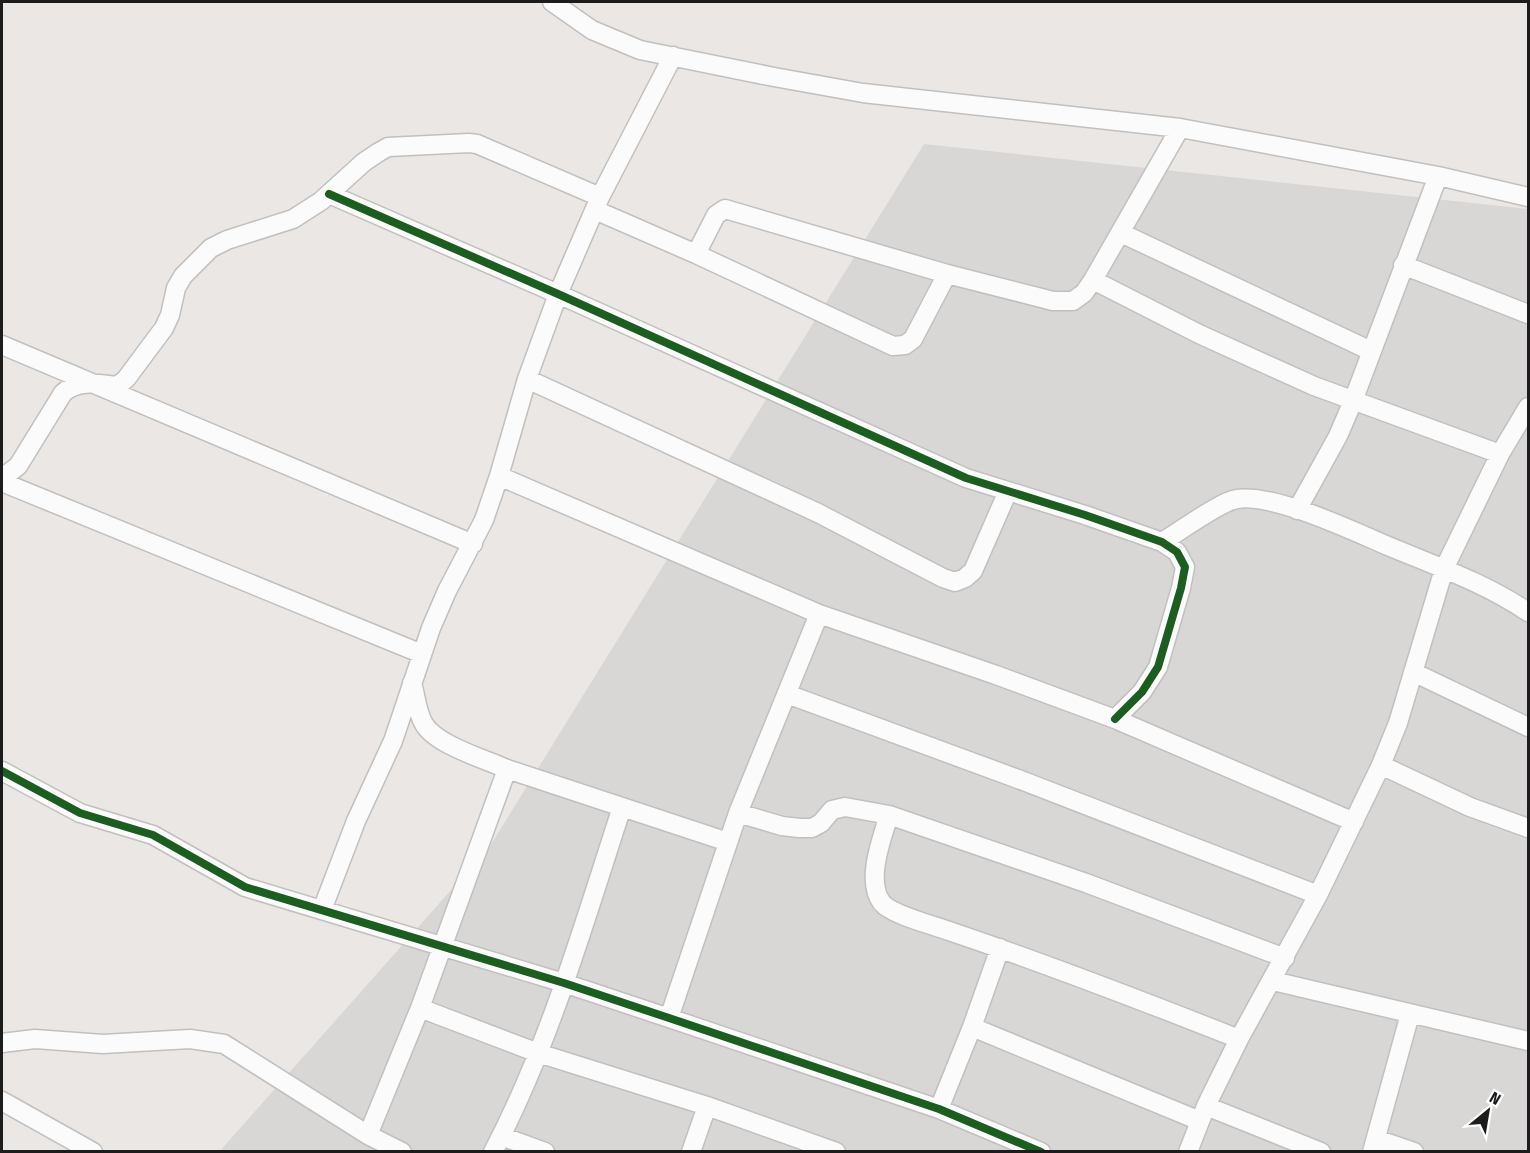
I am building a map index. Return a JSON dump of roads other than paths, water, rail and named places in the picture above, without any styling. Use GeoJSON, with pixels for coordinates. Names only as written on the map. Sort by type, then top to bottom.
{"type":"FeatureCollection","features":[{"type":"Feature","properties":{"kind":"street"},"geometry":{"type":"LineString","coordinates":[[558,4],[592,30],[640,50],[774,77],[863,93],[1180,128],[1438,176],[1528,197]]}},
{"type":"Feature","properties":{"kind":"street"},"geometry":{"type":"LineString","coordinates":[[322,910],[356,821],[393,741],[422,654],[444,598],[484,520],[527,379],[558,294],[597,204],[673,56]]}},
{"type":"Feature","properties":{"kind":"street"},"geometry":{"type":"LineString","coordinates":[[696,254],[716,215],[725,209],[947,274],[1053,301],[1073,301],[1084,293],[1093,280],[1180,128]]}},
{"type":"Feature","properties":{"kind":"street"},"geometry":{"type":"LineString","coordinates":[[422,654],[2,480],[18,466],[63,393],[74,385],[90,383],[117,386],[126,379],[164,328],[170,315],[176,288],[183,276],[211,248],[227,240],[293,219],[321,201],[364,162],[388,147],[477,144],[696,254],[893,345],[905,345],[913,339],[947,274]]}},
{"type":"Feature","properties":{"kind":"street"},"geometry":{"type":"LineString","coordinates":[[1297,510],[1338,436],[1353,401],[1438,176]]}},
{"type":"Feature","properties":{"kind":"street"},"geometry":{"type":"LineString","coordinates":[[329,194],[558,294],[966,478],[1162,542],[1177,552],[1185,567],[1158,667],[1142,692],[1115,719]]}},
{"type":"Feature","properties":{"kind":"street"},"geometry":{"type":"LineString","coordinates":[[1121,233],[1371,351]]}},
{"type":"Feature","properties":{"kind":"street"},"geometry":{"type":"LineString","coordinates":[[1403,265],[1528,314]]}},
{"type":"Feature","properties":{"kind":"street"},"geometry":{"type":"LineString","coordinates":[[1093,280],[1209,339],[1314,386],[1500,454]]}},
{"type":"Feature","properties":{"kind":"street"},"geometry":{"type":"LineString","coordinates":[[2,345],[473,544]]}},
{"type":"Feature","properties":{"kind":"street"},"geometry":{"type":"LineString","coordinates":[[527,379],[818,513],[943,578],[955,582],[973,572],[1008,491]]}},
{"type":"Feature","properties":{"kind":"street"},"geometry":{"type":"LineString","coordinates":[[1188,1152],[1203,1114],[1239,1039],[1273,981],[1318,895],[1381,765],[1398,723],[1444,569],[1500,454],[1528,407]]}},
{"type":"Feature","properties":{"kind":"street"},"geometry":{"type":"LineString","coordinates":[[499,476],[819,614],[1115,719],[1354,822]]}},
{"type":"Feature","properties":{"kind":"street"},"geometry":{"type":"LineString","coordinates":[[1162,542],[1219,506],[1235,499],[1257,498],[1326,519],[1471,579],[1504,596],[1528,612]]}},
{"type":"Feature","properties":{"kind":"street"},"geometry":{"type":"LineString","coordinates":[[669,1018],[738,813],[819,614]]}},
{"type":"Feature","properties":{"kind":"street"},"geometry":{"type":"LineString","coordinates":[[1413,672],[1528,727]]}},
{"type":"Feature","properties":{"kind":"street"},"geometry":{"type":"LineString","coordinates":[[412,683],[422,722],[434,735],[463,750],[507,769],[728,842]]}},
{"type":"Feature","properties":{"kind":"street"},"geometry":{"type":"LineString","coordinates":[[787,693],[1318,895]]}},
{"type":"Feature","properties":{"kind":"street"},"geometry":{"type":"LineString","coordinates":[[1381,765],[1470,807],[1528,828]]}},
{"type":"Feature","properties":{"kind":"street"},"geometry":{"type":"LineString","coordinates":[[368,1135],[420,1008],[507,769]]}},
{"type":"Feature","properties":{"kind":"street"},"geometry":{"type":"LineString","coordinates":[[2,771],[80,813],[153,834],[245,887],[669,1018],[939,1109],[1018,1147],[1041,1152]]}},
{"type":"Feature","properties":{"kind":"street"},"geometry":{"type":"LineString","coordinates":[[545,1152],[497,1144],[538,1053],[564,984],[622,807]]}},
{"type":"Feature","properties":{"kind":"street"},"geometry":{"type":"LineString","coordinates":[[738,813],[782,826],[799,828],[812,828],[821,823],[832,810],[846,807],[889,815],[1086,883],[1285,958]]}},
{"type":"Feature","properties":{"kind":"street"},"geometry":{"type":"LineString","coordinates":[[889,815],[875,860],[874,882],[882,903],[898,914],[1000,948],[1239,1039]]}},
{"type":"Feature","properties":{"kind":"street"},"geometry":{"type":"LineString","coordinates":[[939,1109],[972,1027],[1000,948]]}},
{"type":"Feature","properties":{"kind":"street"},"geometry":{"type":"LineString","coordinates":[[1273,981],[1528,1041]]}},
{"type":"Feature","properties":{"kind":"street"},"geometry":{"type":"LineString","coordinates":[[420,1008],[538,1053],[708,1106],[836,1152]]}},
{"type":"Feature","properties":{"kind":"street"},"geometry":{"type":"LineString","coordinates":[[1410,1014],[1374,1145],[1414,1152]]}},
{"type":"Feature","properties":{"kind":"street"},"geometry":{"type":"LineString","coordinates":[[972,1027],[1203,1114],[1321,1152]]}},
{"type":"Feature","properties":{"kind":"street"},"geometry":{"type":"LineString","coordinates":[[2,1043],[35,1039],[103,1044],[190,1039],[225,1044],[368,1135],[402,1152]]}},
{"type":"Feature","properties":{"kind":"street"},"geometry":{"type":"LineString","coordinates":[[2,1101],[93,1152]]}},
{"type":"Feature","properties":{"kind":"street"},"geometry":{"type":"LineString","coordinates":[[691,1152],[708,1106]]}}]}
